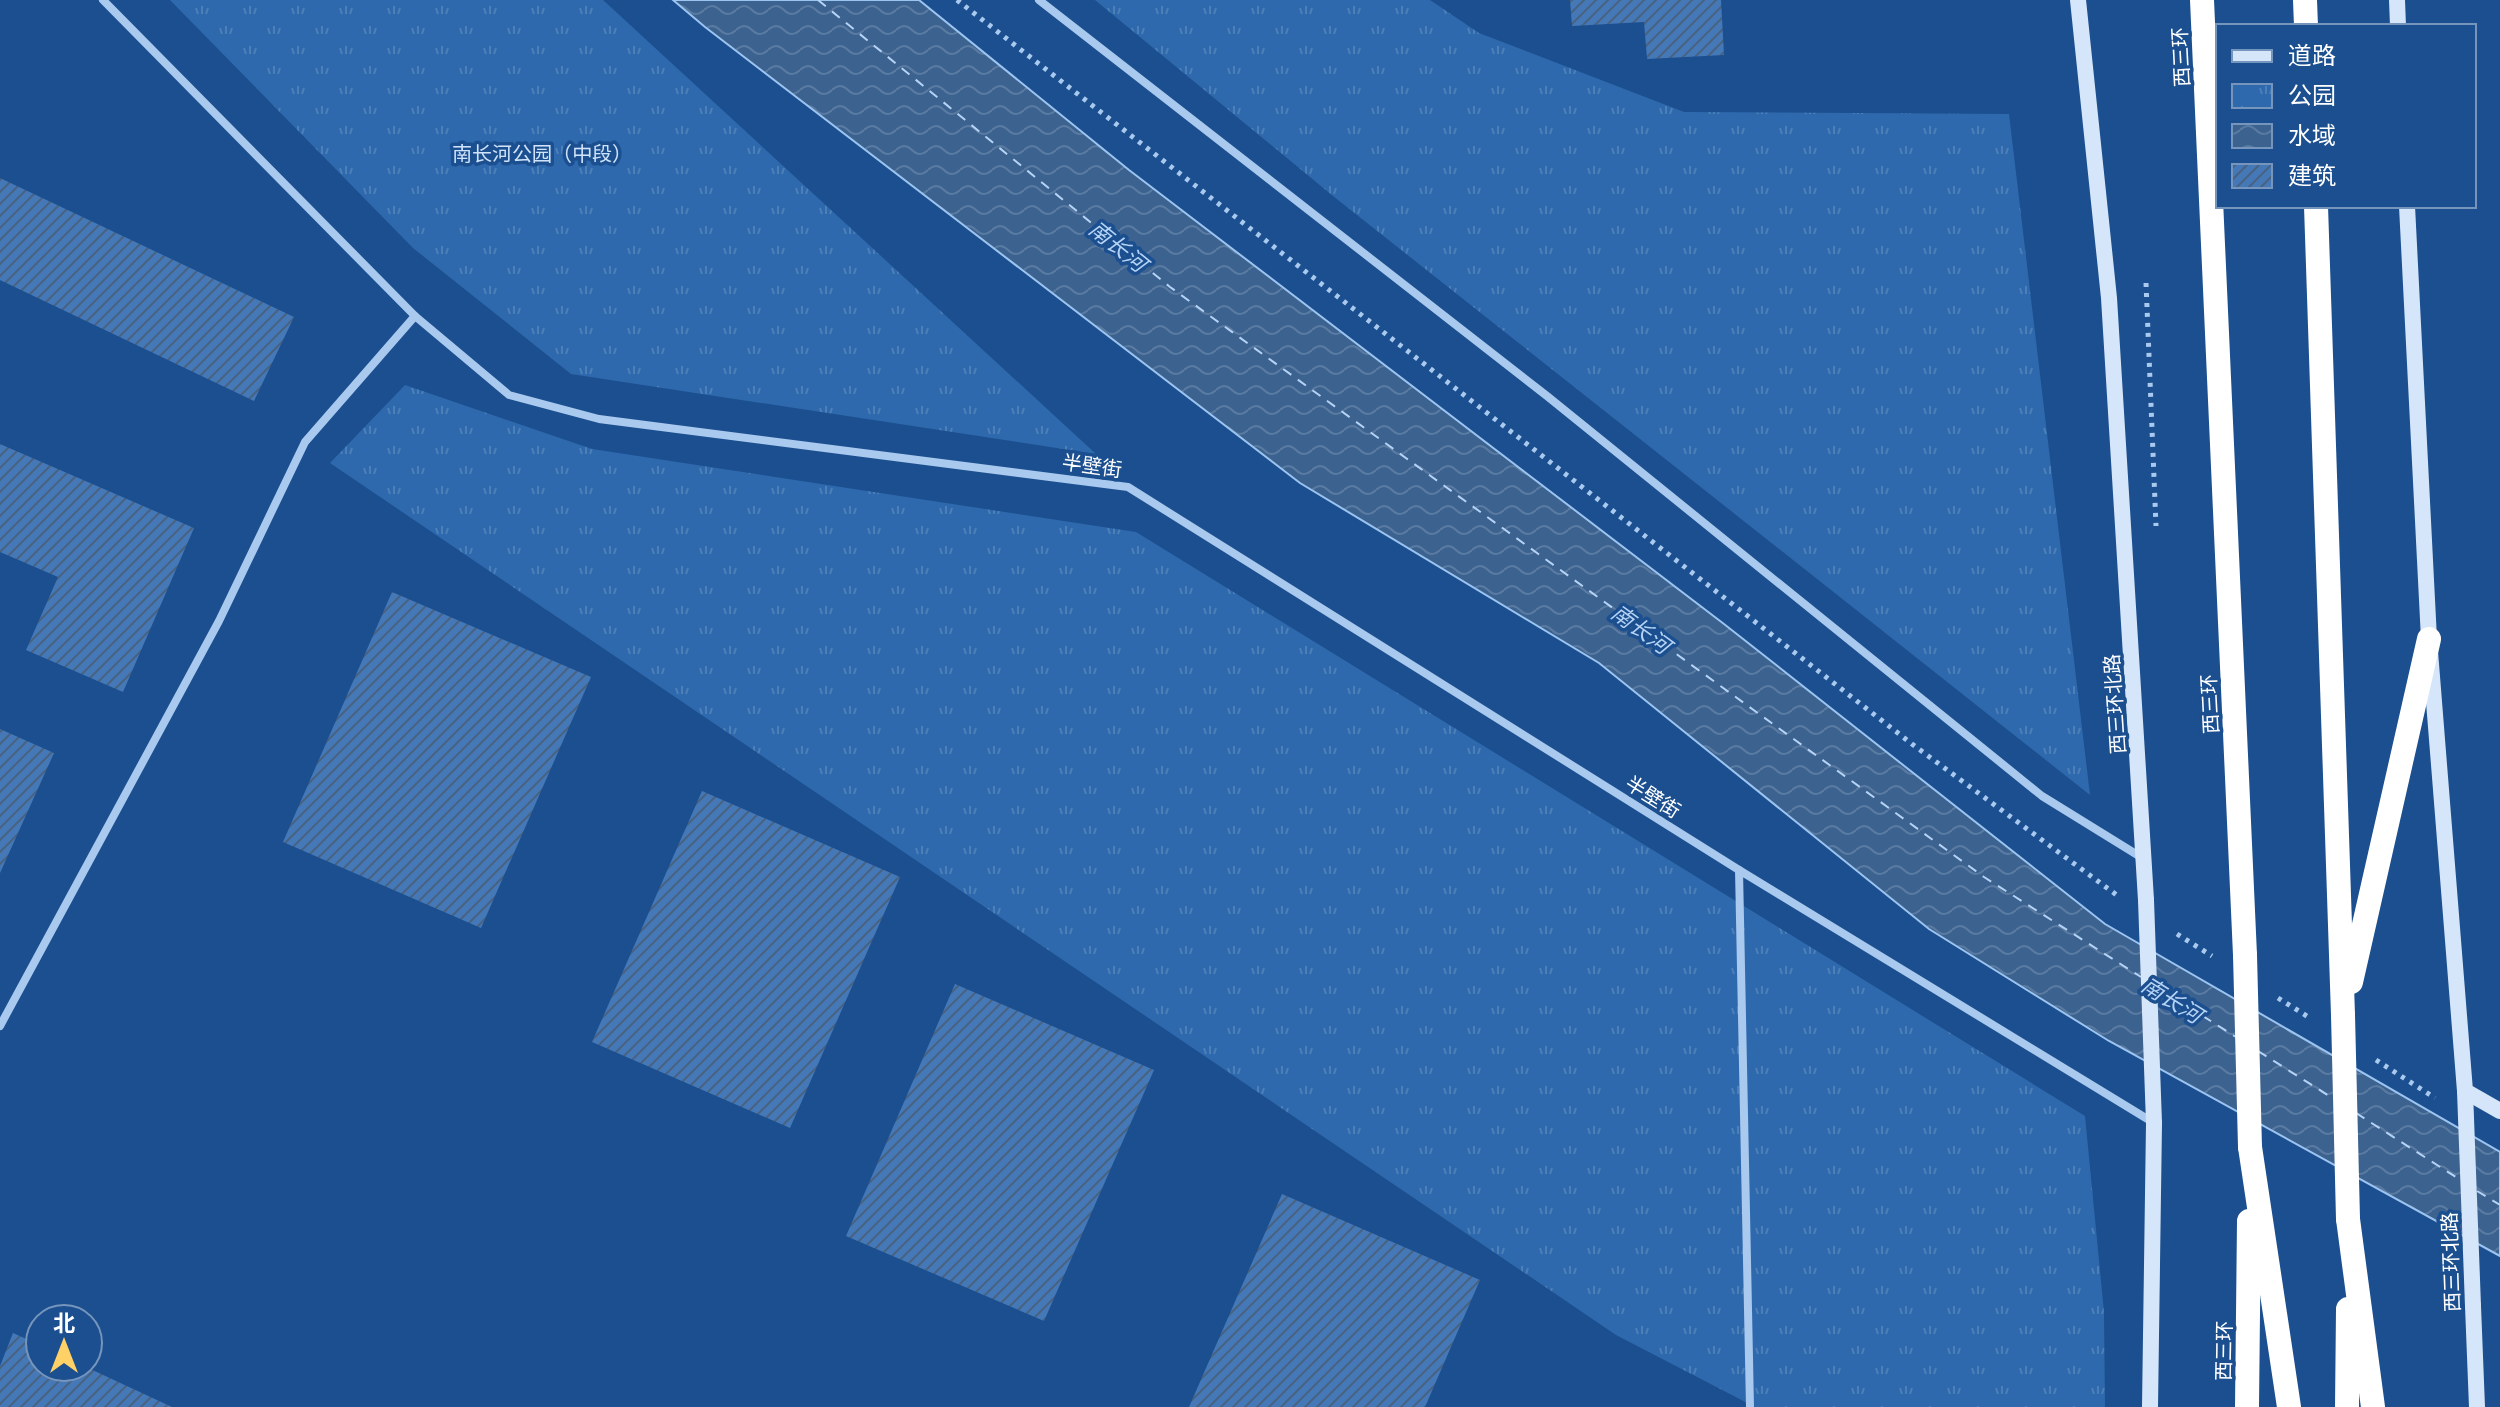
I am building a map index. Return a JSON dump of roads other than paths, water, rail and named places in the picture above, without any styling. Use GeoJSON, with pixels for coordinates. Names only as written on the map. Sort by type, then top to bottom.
{"type":"FeatureCollection","features":[{"type":"Feature","properties":{"kind":"highway","name":"西三环"},"geometry":{"type":"LineString","coordinates":[[2202,0],[2245,955],[2250,1147],[2247,1407]]}},
{"type":"Feature","properties":{"kind":"highway"},"geometry":{"type":"LineString","coordinates":[[2305,0],[2306,24]]}},
{"type":"Feature","properties":{"kind":"highway"},"geometry":{"type":"LineString","coordinates":[[2316,208],[2343,1015],[2348,1219],[2347,1407]]}},
{"type":"Feature","properties":{"kind":"highway"},"geometry":{"type":"LineString","coordinates":[[2343,1015],[2429,639]]}},
{"type":"Feature","properties":{"kind":"highway"},"geometry":{"type":"LineString","coordinates":[[2250,1147],[2289,1407]]}},
{"type":"Feature","properties":{"kind":"highway"},"geometry":{"type":"LineString","coordinates":[[2348,1219],[2373,1407]]}},
{"type":"Feature","properties":{"kind":"street","name":"半壁街"},"geometry":{"type":"LineString","coordinates":[[103,0],[415,316],[509,395],[599,419],[1128,487],[1739,870],[2154,1123]]}},
{"type":"Feature","properties":{"kind":"street"},"geometry":{"type":"LineString","coordinates":[[1039,0],[1547,396],[2042,796],[2145,860]]}},
{"type":"Feature","properties":{"kind":"street","name":"西三环北路"},"geometry":{"type":"LineString","coordinates":[[2078,0],[2109,298],[2145,860],[2154,1123],[2150,1407]]}},
{"type":"Feature","properties":{"kind":"street"},"geometry":{"type":"LineString","coordinates":[[2397,0],[2398,24]]}},
{"type":"Feature","properties":{"kind":"street","name":"西三环北路"},"geometry":{"type":"LineString","coordinates":[[2407,208],[2429,639],[2465,1091],[2477,1407]]}},
{"type":"Feature","properties":{"kind":"street"},"geometry":{"type":"LineString","coordinates":[[0,1026],[219,621],[305,442],[415,316]]}},
{"type":"Feature","properties":{"kind":"street"},"geometry":{"type":"LineString","coordinates":[[1739,870],[1750,1407]]}},
{"type":"Feature","properties":{"kind":"street"},"geometry":{"type":"LineString","coordinates":[[2465,1091],[2500,1111]]}},
{"type":"Feature","properties":{"kind":"water","name":"南长河"},"geometry":{"type":"Polygon","coordinates":[[[673,0],[919,0],[1129,170],[1724,624],[2105,924],[2500,1152],[2500,1256],[2109,1041],[1929,929],[1599,663],[1300,483],[673,0]]]}},
{"type":"Feature","properties":{"kind":"park label","name":"南长河公园（中段）"},"geometry":{"type":"Point","coordinates":[542,154]}}]}
